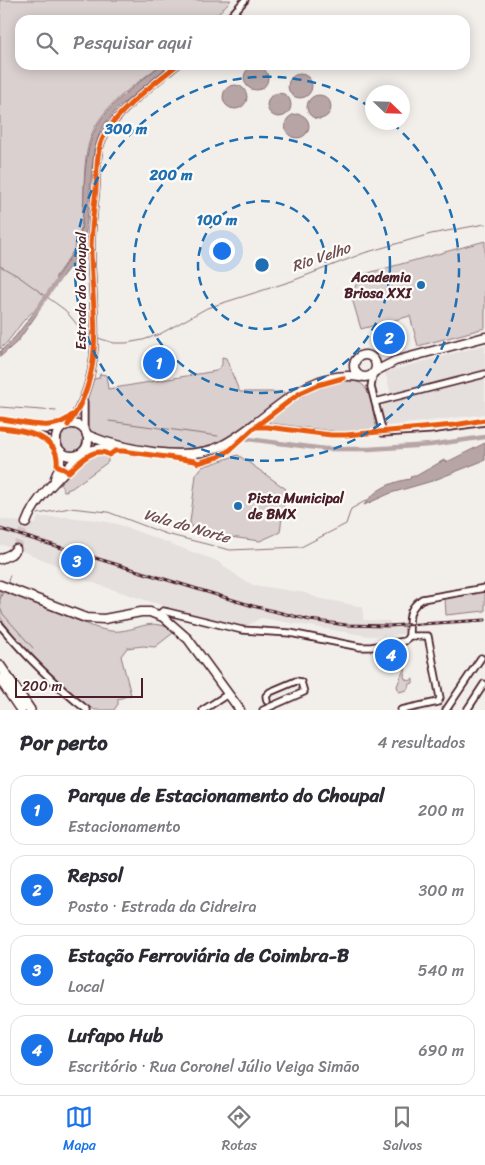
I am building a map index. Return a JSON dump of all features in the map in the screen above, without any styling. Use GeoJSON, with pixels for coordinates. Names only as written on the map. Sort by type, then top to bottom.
{"type":"FeatureCollection","features":[{"type":"Feature","properties":{"kind":"highway"},"geometry":{"type":"LineString","coordinates":[[0,666],[30,710]]}},
{"type":"Feature","properties":{"kind":"highway"},"geometry":{"type":"LineString","coordinates":[[0,678],[21,710]]}},
{"type":"Feature","properties":{"kind":"main road"},"geometry":{"type":"LineString","coordinates":[[53,484],[60,466],[57,435],[64,427],[76,425],[86,432],[118,446],[173,453],[197,453],[219,447],[240,435],[297,391],[309,385],[336,376],[362,377],[374,373],[395,361],[485,337]]}},
{"type":"Feature","properties":{"kind":"main road"},"geometry":{"type":"LineString","coordinates":[[336,376],[364,355],[374,359],[395,361]]}},
{"type":"Feature","properties":{"kind":"main road"},"geometry":{"type":"LineString","coordinates":[[374,359],[377,365],[374,373]]}},
{"type":"Feature","properties":{"kind":"main road"},"geometry":{"type":"LineString","coordinates":[[355,361],[355,372],[362,377]]}},
{"type":"Feature","properties":{"kind":"main road"},"geometry":{"type":"LineString","coordinates":[[26,523],[34,505],[87,446],[86,432]]}},
{"type":"Feature","properties":{"kind":"main road"},"geometry":{"type":"LineString","coordinates":[[59,448],[70,456],[118,446]]}},
{"type":"Feature","properties":{"kind":"main road"},"geometry":{"type":"LineString","coordinates":[[0,559],[12,554],[16,549]]}},
{"type":"Feature","properties":{"kind":"main road"},"geometry":{"type":"LineString","coordinates":[[1,585],[92,619],[104,619],[142,612],[158,614],[169,620],[188,639],[240,710]]}},
{"type":"Feature","properties":{"kind":"street"},"geometry":{"type":"LineString","coordinates":[[232,15],[245,0]]}},
{"type":"Feature","properties":{"kind":"street","name":"Estrada do Choupal"},"geometry":{"type":"LineString","coordinates":[[86,432],[83,414],[84,398],[96,343],[91,251],[98,160],[102,138],[111,123],[171,70]]}},
{"type":"Feature","properties":{"kind":"street"},"geometry":{"type":"LineString","coordinates":[[371,388],[374,373]]}},
{"type":"Feature","properties":{"kind":"street"},"geometry":{"type":"LineString","coordinates":[[375,402],[485,374]]}},
{"type":"Feature","properties":{"kind":"street"},"geometry":{"type":"LineString","coordinates":[[362,377],[371,388],[384,433],[430,430],[485,422]]}},
{"type":"Feature","properties":{"kind":"street","name":"Estrada do Choupal"},"geometry":{"type":"LineString","coordinates":[[64,427],[77,412],[84,398]]}},
{"type":"Feature","properties":{"kind":"street"},"geometry":{"type":"LineString","coordinates":[[0,425],[46,430],[64,427]]}},
{"type":"Feature","properties":{"kind":"street"},"geometry":{"type":"LineString","coordinates":[[25,429],[44,437],[59,448]]}},
{"type":"Feature","properties":{"kind":"street"},"geometry":{"type":"LineString","coordinates":[[158,614],[163,611],[242,630],[290,633],[363,647],[405,641],[409,636],[410,611],[414,604],[422,599],[485,588]]}},
{"type":"Feature","properties":{"kind":"street"},"geometry":{"type":"LineString","coordinates":[[0,625],[34,663],[70,697],[87,710]]}},
{"type":"Feature","properties":{"kind":"street"},"geometry":{"type":"LineString","coordinates":[[400,710],[438,702],[440,698],[428,636],[409,636]]}},
{"type":"Feature","properties":{"kind":"street"},"geometry":{"type":"LineString","coordinates":[[446,710],[481,658]]}},
{"type":"Feature","properties":{"kind":"street"},"geometry":{"type":"LineString","coordinates":[[263,710],[304,692],[301,682],[296,681],[270,692],[266,696],[267,701]]}},
{"type":"Feature","properties":{"kind":"street"},"geometry":{"type":"LineString","coordinates":[[467,710],[484,684]]}},
{"type":"Feature","properties":{"kind":"street"},"geometry":{"type":"LineString","coordinates":[[203,710],[228,694]]}},
{"type":"Feature","properties":{"kind":"shaded area"},"geometry":{"type":"Polygon","coordinates":[[[0,0],[231,0],[217,15],[15,15],[15,70],[153,70],[115,102],[94,129],[86,156],[83,212],[76,244],[56,276],[56,281],[36,310],[26,318],[0,349],[0,0]]]}},
{"type":"Feature","properties":{"kind":"shaded area"},"geometry":{"type":"Polygon","coordinates":[[[155,70],[164,70],[118,108],[100,132],[94,150],[85,239],[77,257],[58,282],[56,278],[75,250],[80,237],[85,173],[91,141],[97,126],[106,113],[132,88],[155,70]]]}},
{"type":"Feature","properties":{"kind":"shaded area"},"geometry":{"type":"Polygon","coordinates":[[[246,70],[266,70],[268,78],[265,87],[256,90],[247,87],[244,78],[246,70]]]}},
{"type":"Feature","properties":{"kind":"shaded area"},"geometry":{"type":"Polygon","coordinates":[[[300,74],[308,78],[312,86],[308,94],[300,98],[292,94],[288,86],[292,78],[300,74]]]}},
{"type":"Feature","properties":{"kind":"shaded area"},"geometry":{"type":"Polygon","coordinates":[[[235,85],[244,88],[247,97],[244,106],[235,109],[226,106],[223,97],[226,88],[235,85]]]}},
{"type":"Feature","properties":{"kind":"shaded area"},"geometry":{"type":"Polygon","coordinates":[[[279,93],[287,97],[291,105],[287,113],[279,117],[271,113],[267,105],[271,97],[279,93]]]}},
{"type":"Feature","properties":{"kind":"shaded area"},"geometry":{"type":"Polygon","coordinates":[[[319,95],[327,99],[331,107],[327,115],[319,119],[311,115],[307,107],[311,99],[319,95]]]}},
{"type":"Feature","properties":{"kind":"shaded area"},"geometry":{"type":"Polygon","coordinates":[[[297,114],[305,118],[309,126],[305,134],[297,138],[289,134],[285,126],[289,118],[297,114]]]}},
{"type":"Feature","properties":{"kind":"shaded area","name":"Academia Briosa XXI"},"geometry":{"type":"Polygon","coordinates":[[[485,241],[485,328],[418,346],[410,316],[361,329],[351,295],[361,275],[485,241]]]}},
{"type":"Feature","properties":{"kind":"shaded area"},"geometry":{"type":"Polygon","coordinates":[[[36,310],[38,311],[37,314],[18,341],[0,357],[0,352],[15,337],[36,310]]]}},
{"type":"Feature","properties":{"kind":"shaded area"},"geometry":{"type":"Polygon","coordinates":[[[485,345],[485,371],[391,394],[385,372],[485,345]]]}},
{"type":"Feature","properties":{"kind":"shaded area"},"geometry":{"type":"Polygon","coordinates":[[[222,357],[226,358],[240,392],[284,392],[284,396],[229,438],[208,447],[197,449],[163,448],[106,439],[94,434],[87,427],[85,416],[89,392],[92,381],[99,378],[100,374],[106,375],[108,389],[216,371],[222,365],[222,357]]]}},
{"type":"Feature","properties":{"kind":"shaded area"},"geometry":{"type":"Polygon","coordinates":[[[485,378],[485,414],[388,426],[384,424],[381,408],[383,404],[485,378]]]}},
{"type":"Feature","properties":{"kind":"shaded area"},"geometry":{"type":"Polygon","coordinates":[[[349,380],[361,384],[367,390],[377,430],[339,432],[269,423],[270,418],[307,394],[317,389],[349,380]]]}},
{"type":"Feature","properties":{"kind":"shaded area"},"geometry":{"type":"Polygon","coordinates":[[[73,428],[82,432],[86,441],[82,450],[73,454],[64,450],[60,441],[64,432],[73,428]]]}},
{"type":"Feature","properties":{"kind":"shaded area"},"geometry":{"type":"Polygon","coordinates":[[[485,443],[485,460],[432,481],[391,493],[364,505],[368,499],[384,487],[410,479],[411,476],[416,476],[444,460],[447,462],[485,443]]]}},
{"type":"Feature","properties":{"kind":"shaded area"},"geometry":{"type":"Polygon","coordinates":[[[103,453],[108,456],[108,462],[67,490],[67,492],[64,491],[60,483],[67,473],[91,456],[103,453]]]}},
{"type":"Feature","properties":{"kind":"shaded area","name":"Pista Municipal de BMX"},"geometry":{"type":"Polygon","coordinates":[[[238,455],[286,489],[280,532],[260,541],[193,532],[190,522],[196,475],[202,467],[238,455]]]}},
{"type":"Feature","properties":{"kind":"shaded area"},"geometry":{"type":"Polygon","coordinates":[[[38,517],[66,517],[117,524],[217,561],[253,585],[305,593],[318,598],[363,607],[363,620],[390,621],[390,624],[407,623],[405,634],[369,636],[261,618],[243,628],[176,610],[99,585],[74,576],[75,573],[13,547],[0,545],[0,519],[36,524],[38,517]]]}},
{"type":"Feature","properties":{"kind":"shaded area"},"geometry":{"type":"Polygon","coordinates":[[[0,590],[97,628],[120,631],[152,624],[174,630],[173,633],[155,647],[127,648],[121,656],[131,695],[118,699],[118,704],[114,710],[95,710],[60,682],[5,624],[0,616],[0,590]]]}},
{"type":"Feature","properties":{"kind":"shaded area"},"geometry":{"type":"Polygon","coordinates":[[[485,592],[485,611],[446,615],[445,598],[485,592]]]}},
{"type":"Feature","properties":{"kind":"shaded area"},"geometry":{"type":"Polygon","coordinates":[[[406,668],[405,679],[409,681],[413,679],[413,683],[410,684],[407,690],[399,692],[397,686],[406,668]]]}},
{"type":"Feature","properties":{"kind":"waterway","name":"Rio Velho"},"geometry":{"type":"LineString","coordinates":[[98,338],[114,343],[143,340],[160,334],[207,308],[292,281],[364,253],[431,234],[485,224]]}},
{"type":"Feature","properties":{"kind":"waterway"},"geometry":{"type":"LineString","coordinates":[[0,266],[18,276],[65,310],[79,327],[91,336]]}},
{"type":"Feature","properties":{"kind":"waterway"},"geometry":{"type":"LineString","coordinates":[[34,314],[60,277]]}},
{"type":"Feature","properties":{"kind":"waterway"},"geometry":{"type":"LineString","coordinates":[[0,407],[56,411]]}},
{"type":"Feature","properties":{"kind":"waterway"},"geometry":{"type":"LineString","coordinates":[[109,421],[218,436]]}},
{"type":"Feature","properties":{"kind":"waterway"},"geometry":{"type":"LineString","coordinates":[[248,439],[325,449],[369,449],[430,445],[485,437]]}},
{"type":"Feature","properties":{"kind":"waterway","name":"Vala do Norte"},"geometry":{"type":"LineString","coordinates":[[38,514],[70,508],[108,512],[166,534],[230,550],[301,547],[346,524],[351,509],[367,500]]}},
{"type":"Feature","properties":{"kind":"waterway"},"geometry":{"type":"LineString","coordinates":[[7,584],[10,575]]}},
{"type":"Feature","properties":{"kind":"waterway"},"geometry":{"type":"LineString","coordinates":[[0,599],[4,590]]}},
{"type":"Feature","properties":{"kind":"waterway"},"geometry":{"type":"LineString","coordinates":[[0,608],[3,614],[33,648]]}},
{"type":"Feature","properties":{"kind":"tunnel"},"geometry":{"type":"LineString","coordinates":[[16,549],[26,523]]}},
{"type":"Feature","properties":{"kind":"railway"},"geometry":{"type":"LineString","coordinates":[[0,529],[253,606],[310,620],[346,625],[388,626],[485,620]]}},
{"type":"Feature","properties":{"kind":"cycle path"},"geometry":{"type":"LineString","coordinates":[[68,425],[80,405],[93,363],[94,320],[91,244],[97,161],[101,142],[110,126],[127,107],[171,70]]}},
{"type":"Feature","properties":{"kind":"cycle path"},"geometry":{"type":"LineString","coordinates":[[255,427],[300,393],[318,385],[343,378]]}},
{"type":"Feature","properties":{"kind":"cycle path"},"geometry":{"type":"LineString","coordinates":[[0,419],[47,425],[64,421],[72,415]]}},
{"type":"Feature","properties":{"kind":"cycle path"},"geometry":{"type":"LineString","coordinates":[[0,428],[29,433],[46,441],[53,447],[57,465],[69,472],[87,456],[98,452],[104,452],[109,455],[115,451],[123,451],[195,461],[198,463],[218,457],[230,450],[255,427],[346,435],[454,425],[485,420]]}},
{"type":"Feature","properties":{"kind":"place","name":"Academia Briosa XXI"},"geometry":{"type":"Point","coordinates":[421,285]}},
{"type":"Feature","properties":{"kind":"place","name":"Repsol"},"geometry":{"type":"Point","coordinates":[389,338]}},
{"type":"Feature","properties":{"kind":"place","name":"Parque de Estacionamento do Choupal"},"geometry":{"type":"Point","coordinates":[159,363]}},
{"type":"Feature","properties":{"kind":"place","name":"Pista Municipal de BMX"},"geometry":{"type":"Point","coordinates":[238,506]}},
{"type":"Feature","properties":{"kind":"place","name":"Estação Ferroviária de Coimbra-B"},"geometry":{"type":"Point","coordinates":[77,561]}},
{"type":"Feature","properties":{"kind":"place","name":"Lufapo Hub"},"geometry":{"type":"Point","coordinates":[391,655]}}]}
